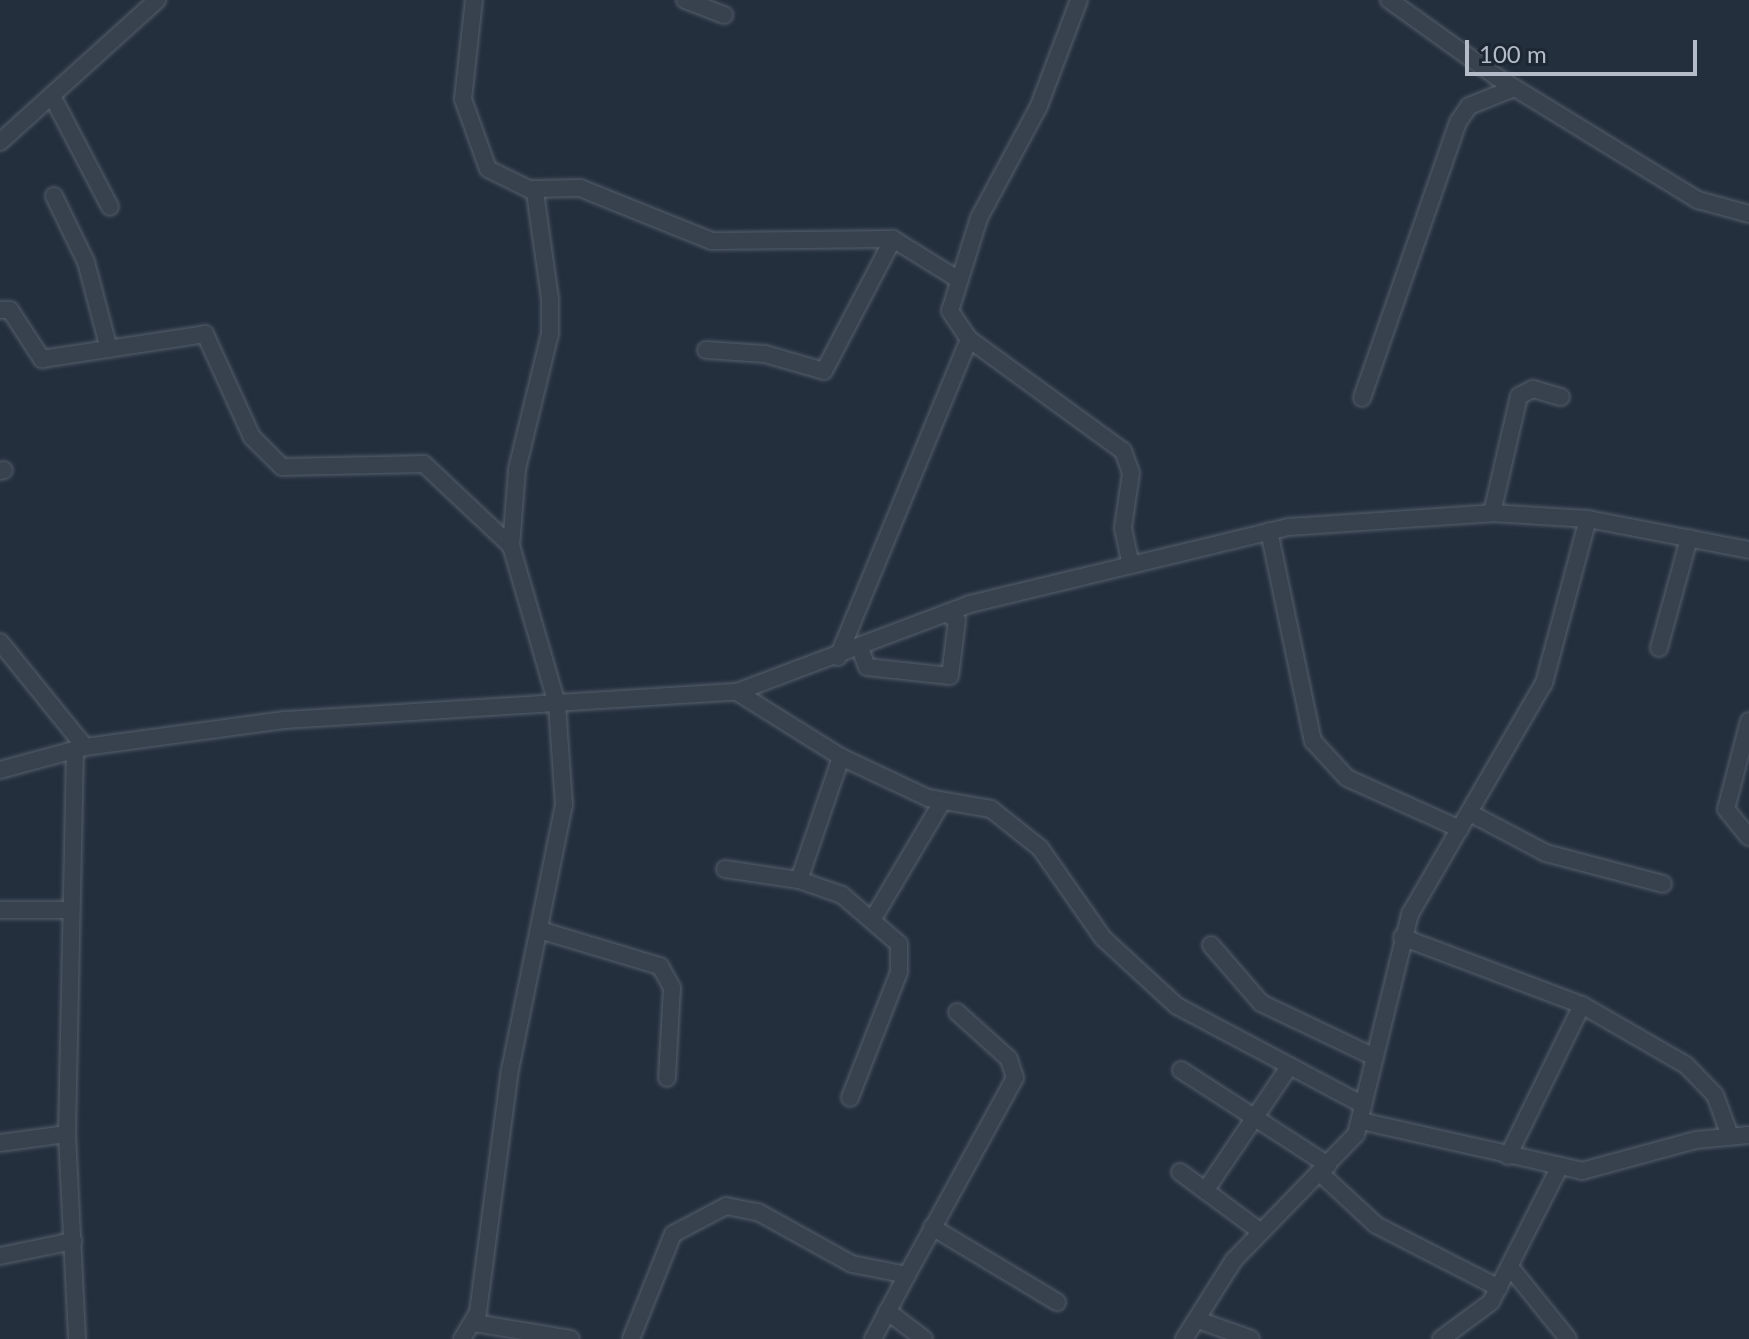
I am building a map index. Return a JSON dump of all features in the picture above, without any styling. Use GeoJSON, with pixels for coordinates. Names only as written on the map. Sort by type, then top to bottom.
{"type":"FeatureCollection","features":[{"type":"Feature","properties":{"kind":"street"},"geometry":{"type":"LineString","coordinates":[[0,142],[157,0]]}},
{"type":"Feature","properties":{"kind":"street"},"geometry":{"type":"LineString","coordinates":[[474,0],[463,99],[488,169],[533,189],[580,188],[712,241],[893,239],[956,278]]}},
{"type":"Feature","properties":{"kind":"street"},"geometry":{"type":"LineString","coordinates":[[685,0],[724,15]]}},
{"type":"Feature","properties":{"kind":"street"},"geometry":{"type":"LineString","coordinates":[[1079,0],[1039,106],[990,194],[956,278],[950,311],[969,339],[1123,451],[1131,473],[1123,528],[1130,560]]}},
{"type":"Feature","properties":{"kind":"street"},"geometry":{"type":"LineString","coordinates":[[1389,0],[1514,88],[1698,200],[1749,214]]}},
{"type":"Feature","properties":{"kind":"street"},"geometry":{"type":"LineString","coordinates":[[1362,398],[1458,122],[1469,106],[1514,88]]}},
{"type":"Feature","properties":{"kind":"street"},"geometry":{"type":"LineString","coordinates":[[52,96],[110,207]]}},
{"type":"Feature","properties":{"kind":"street"},"geometry":{"type":"LineString","coordinates":[[462,1339],[475,1323],[510,1070],[543,931],[564,824],[557,704],[511,546],[517,469],[550,326],[533,189]]}},
{"type":"Feature","properties":{"kind":"street"},"geometry":{"type":"LineString","coordinates":[[54,196],[86,262],[109,349]]}},
{"type":"Feature","properties":{"kind":"street"},"geometry":{"type":"LineString","coordinates":[[706,350],[765,354],[824,371],[893,239]]}},
{"type":"Feature","properties":{"kind":"street"},"geometry":{"type":"LineString","coordinates":[[0,310],[10,310],[42,359],[205,334],[252,437],[282,467],[424,464],[511,546]]}},
{"type":"Feature","properties":{"kind":"street"},"geometry":{"type":"LineString","coordinates":[[838,657],[969,339]]}},
{"type":"Feature","properties":{"kind":"street"},"geometry":{"type":"LineString","coordinates":[[1492,513],[1519,396],[1533,389],[1561,397]]}},
{"type":"Feature","properties":{"kind":"street"},"geometry":{"type":"LineString","coordinates":[[0,770],[80,749],[286,720],[737,692],[838,657],[946,613],[1130,560],[1269,531],[1492,513],[1588,519],[1749,550]]}},
{"type":"Feature","properties":{"kind":"street"},"geometry":{"type":"LineString","coordinates":[[1184,1339],[1222,1276],[1324,1169],[1362,1113],[1402,937],[1544,683],[1588,519]]}},
{"type":"Feature","properties":{"kind":"street"},"geometry":{"type":"LineString","coordinates":[[1269,531],[1313,741],[1347,778],[1460,829]]}},
{"type":"Feature","properties":{"kind":"street"},"geometry":{"type":"LineString","coordinates":[[1659,648],[1689,538]]}},
{"type":"Feature","properties":{"kind":"street"},"geometry":{"type":"LineString","coordinates":[[860,648],[867,667],[950,676],[957,620],[946,613]]}},
{"type":"Feature","properties":{"kind":"street"},"geometry":{"type":"LineString","coordinates":[[0,642],[80,749],[71,910],[67,1134],[77,1339]]}},
{"type":"Feature","properties":{"kind":"street"},"geometry":{"type":"LineString","coordinates":[[737,692],[841,757],[942,802],[991,809],[1040,848],[1103,938],[1159,992],[1362,1113],[1558,1170],[1604,1168],[1729,1133],[1749,1135]]}},
{"type":"Feature","properties":{"kind":"street"},"geometry":{"type":"LineString","coordinates":[[1749,721],[1726,809],[1749,837]]}},
{"type":"Feature","properties":{"kind":"street"},"geometry":{"type":"LineString","coordinates":[[799,880],[841,757]]}},
{"type":"Feature","properties":{"kind":"street"},"geometry":{"type":"LineString","coordinates":[[874,917],[942,802]]}},
{"type":"Feature","properties":{"kind":"street"},"geometry":{"type":"LineString","coordinates":[[1470,813],[1546,853],[1663,884]]}},
{"type":"Feature","properties":{"kind":"street"},"geometry":{"type":"LineString","coordinates":[[725,869],[799,880],[874,917],[902,956],[850,1098]]}},
{"type":"Feature","properties":{"kind":"street"},"geometry":{"type":"LineString","coordinates":[[0,910],[71,910]]}},
{"type":"Feature","properties":{"kind":"street"},"geometry":{"type":"LineString","coordinates":[[543,931],[635,953],[660,966],[672,988],[667,1078]]}},
{"type":"Feature","properties":{"kind":"street"},"geometry":{"type":"LineString","coordinates":[[1402,937],[1582,1005],[1704,1078],[1729,1133]]}},
{"type":"Feature","properties":{"kind":"street"},"geometry":{"type":"LineString","coordinates":[[1211,945],[1261,1003],[1374,1057]]}},
{"type":"Feature","properties":{"kind":"street"},"geometry":{"type":"LineString","coordinates":[[1508,1156],[1582,1005]]}},
{"type":"Feature","properties":{"kind":"street"},"geometry":{"type":"LineString","coordinates":[[873,1339],[1015,1078],[1009,1059],[957,1012]]}},
{"type":"Feature","properties":{"kind":"street"},"geometry":{"type":"LineString","coordinates":[[1205,1191],[1257,1119],[1289,1067]]}},
{"type":"Feature","properties":{"kind":"street"},"geometry":{"type":"LineString","coordinates":[[1181,1070],[1257,1119],[1324,1169],[1376,1225],[1499,1288]]}},
{"type":"Feature","properties":{"kind":"street"},"geometry":{"type":"LineString","coordinates":[[0,1143],[67,1134]]}},
{"type":"Feature","properties":{"kind":"street"},"geometry":{"type":"LineString","coordinates":[[1441,1339],[1458,1334],[1499,1288],[1558,1170]]}},
{"type":"Feature","properties":{"kind":"street"},"geometry":{"type":"LineString","coordinates":[[1180,1172],[1261,1232]]}},
{"type":"Feature","properties":{"kind":"street"},"geometry":{"type":"LineString","coordinates":[[631,1339],[673,1234],[726,1206],[758,1212],[852,1264],[907,1275]]}},
{"type":"Feature","properties":{"kind":"street"},"geometry":{"type":"LineString","coordinates":[[932,1227],[1057,1302]]}},
{"type":"Feature","properties":{"kind":"street"},"geometry":{"type":"LineString","coordinates":[[0,1256],[73,1241]]}},
{"type":"Feature","properties":{"kind":"street"},"geometry":{"type":"LineString","coordinates":[[1510,1267],[1568,1339]]}},
{"type":"Feature","properties":{"kind":"street"},"geometry":{"type":"LineString","coordinates":[[887,1311],[924,1339]]}},
{"type":"Feature","properties":{"kind":"street"},"geometry":{"type":"LineString","coordinates":[[1198,1320],[1251,1339]]}},
{"type":"Feature","properties":{"kind":"street"},"geometry":{"type":"LineString","coordinates":[[475,1323],[571,1339]]}}]}
